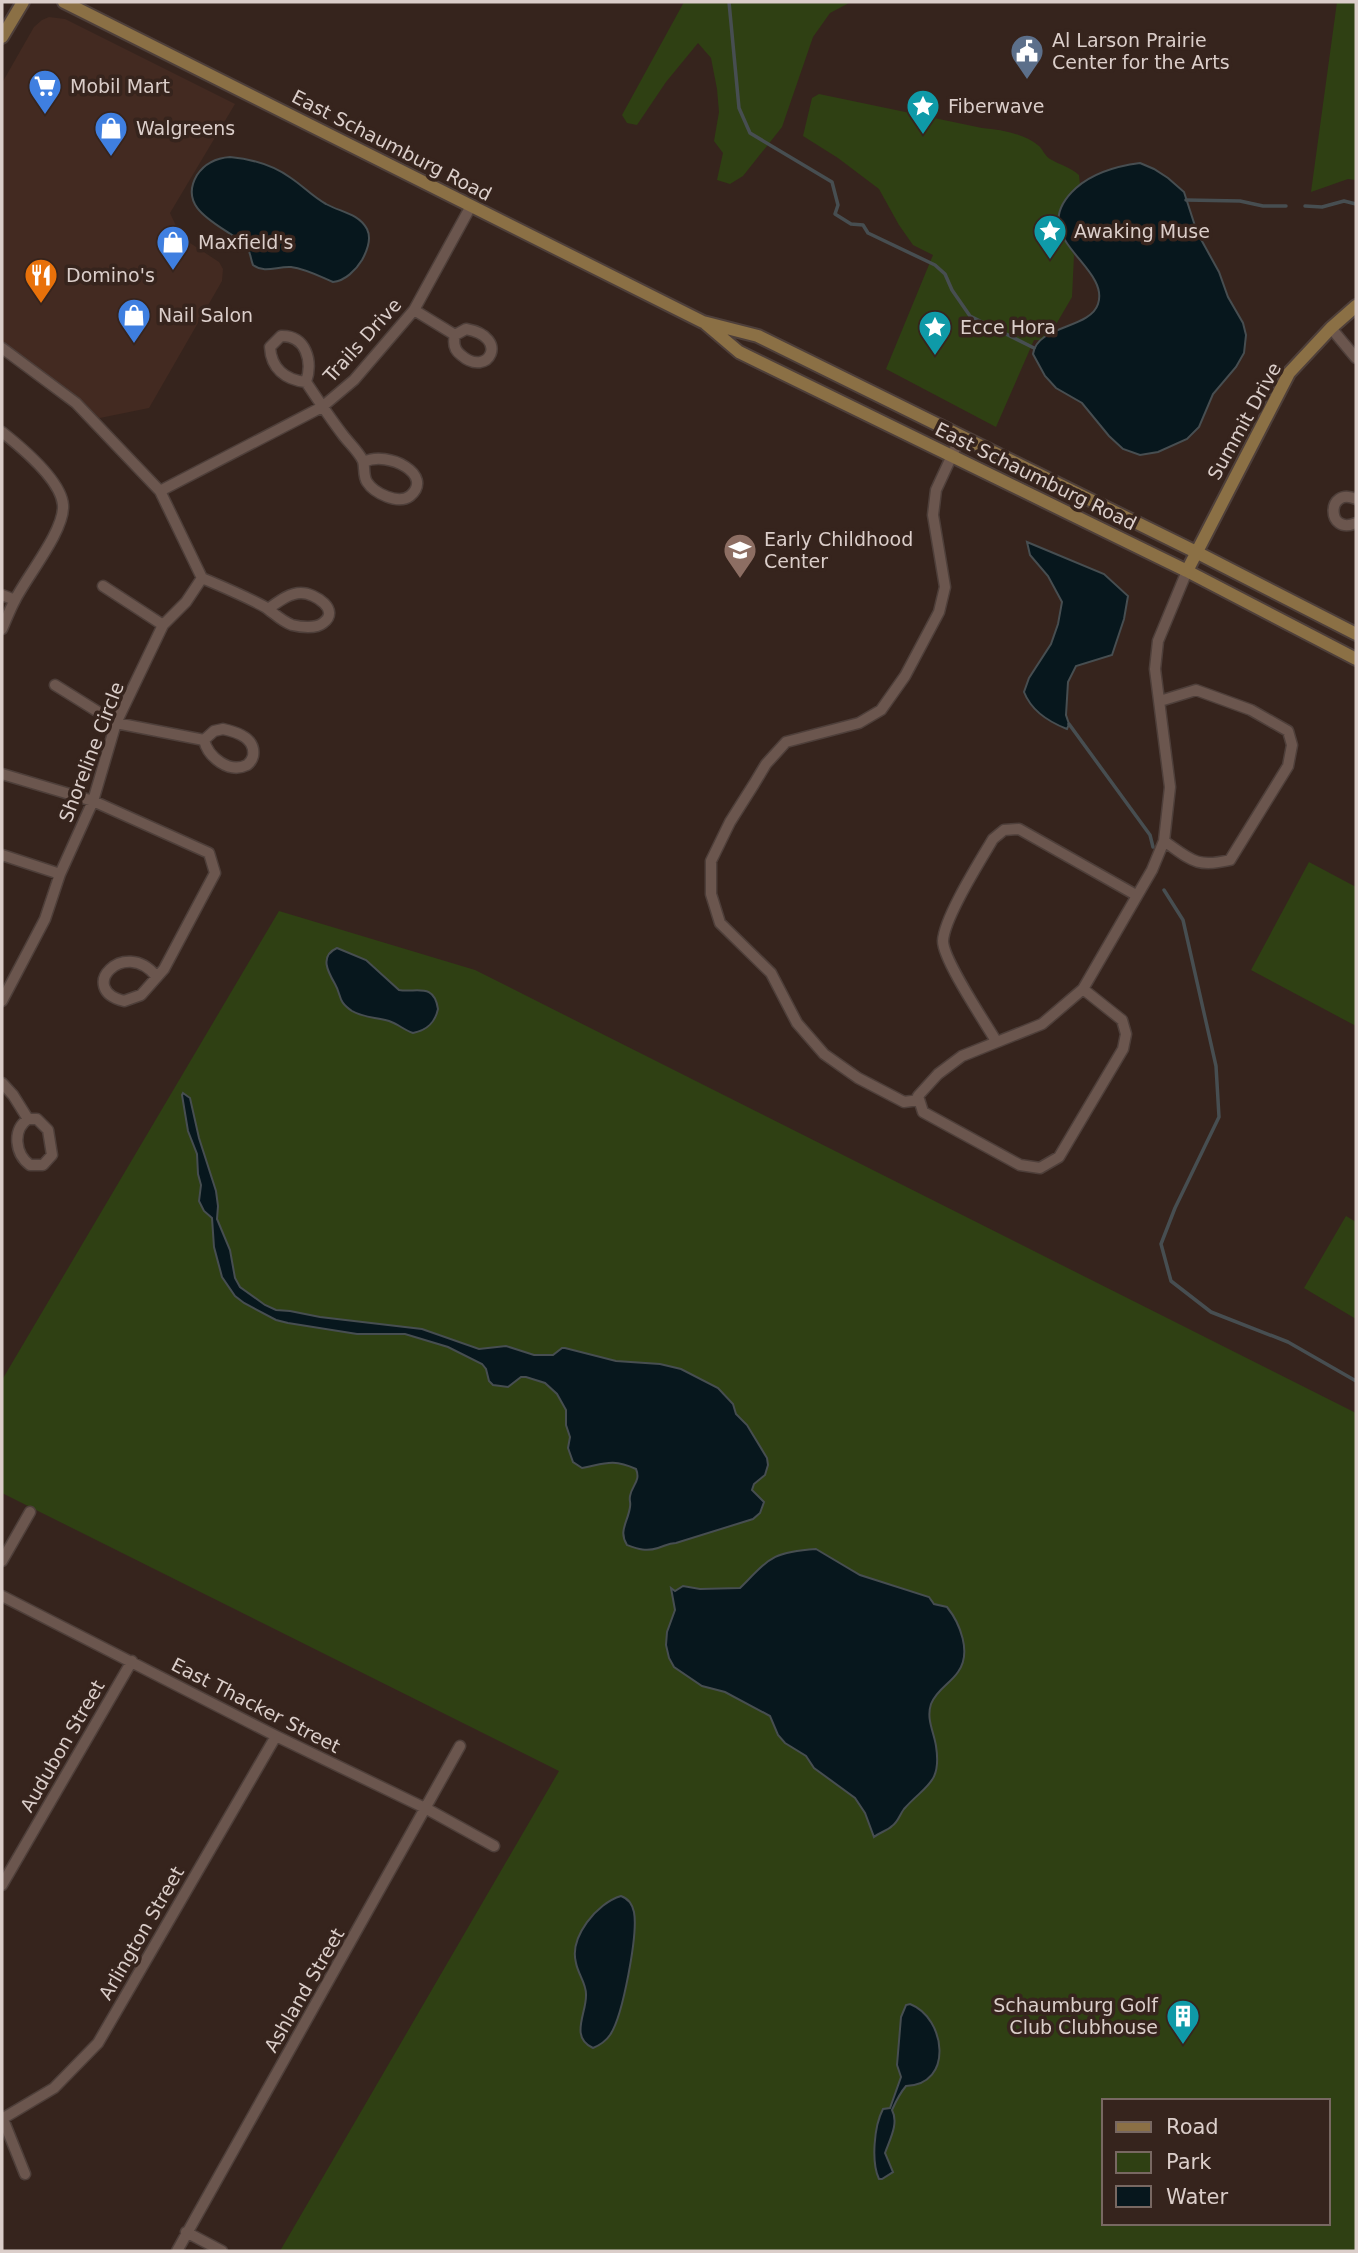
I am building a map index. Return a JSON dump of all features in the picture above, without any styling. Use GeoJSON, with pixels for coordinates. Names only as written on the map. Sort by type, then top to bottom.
{"type":"FeatureCollection","features":[{"type":"Feature","properties":{"kind":"main road"},"geometry":{"type":"LineString","coordinates":[[2,37],[23,2]]}},
{"type":"Feature","properties":{"kind":"main road","name":"East Schaumburg Road"},"geometry":{"type":"LineString","coordinates":[[64,2],[703,322],[758,336],[1356,634]]}},
{"type":"Feature","properties":{"kind":"main road","name":"Summit Drive"},"geometry":{"type":"LineString","coordinates":[[1187,571],[1289,373],[1331,328],[1356,306]]}},
{"type":"Feature","properties":{"kind":"main road","name":"East Schaumburg Road"},"geometry":{"type":"LineString","coordinates":[[703,322],[739,352],[1187,571],[1356,659]]}},
{"type":"Feature","properties":{"kind":"street","name":"Trails Drive"},"geometry":{"type":"LineString","coordinates":[[160,491],[322,407],[354,380],[414,310],[471,206]]}},
{"type":"Feature","properties":{"kind":"street"},"geometry":{"type":"LineString","coordinates":[[414,310],[455,335]]}},
{"type":"Feature","properties":{"kind":"street"},"geometry":{"type":"LineString","coordinates":[[1331,328],[1356,358]]}},
{"type":"Feature","properties":{"kind":"street"},"geometry":{"type":"LineString","coordinates":[[306,382],[310,363],[308,355],[297,340],[281,336],[271,347],[275,366],[287,377],[306,382],[363,462],[367,482],[378,492],[393,498],[405,499],[413,494],[417,484],[415,475],[404,465],[377,457],[363,462]]}},
{"type":"Feature","properties":{"kind":"street"},"geometry":{"type":"LineString","coordinates":[[2,348],[76,403],[160,491],[202,578],[268,609],[279,619],[292,625],[316,626],[323,624],[328,617],[327,608],[321,599],[311,594],[290,595],[268,609]]}},
{"type":"Feature","properties":{"kind":"street"},"geometry":{"type":"LineString","coordinates":[[2,432],[58,486],[63,505],[60,525],[15,600],[2,629]]}},
{"type":"Feature","properties":{"kind":"street"},"geometry":{"type":"LineString","coordinates":[[961,436],[936,490],[933,514],[945,587],[939,612],[905,676],[881,710],[859,723],[786,742],[766,764],[730,822],[710,861],[711,894],[720,923],[771,973],[797,1023],[806,1034],[824,1054],[858,1078],[904,1102],[918,1098],[938,1074],[962,1056],[1042,1024],[1083,989],[1152,870],[1164,841],[1170,788],[1155,669],[1158,641],[1187,571]]}},
{"type":"Feature","properties":{"kind":"street"},"geometry":{"type":"LineString","coordinates":[[1356,499],[1351,496],[1341,498],[1333,510],[1339,523],[1348,526],[1356,523]]}},
{"type":"Feature","properties":{"kind":"street","name":"Shoreline Circle"},"geometry":{"type":"LineString","coordinates":[[2,1001],[5,990],[45,919],[60,874],[93,801],[116,723],[163,625],[187,602],[202,578]]}},
{"type":"Feature","properties":{"kind":"street"},"geometry":{"type":"LineString","coordinates":[[103,586],[163,625]]}},
{"type":"Feature","properties":{"kind":"street"},"geometry":{"type":"LineString","coordinates":[[2,594],[15,600]]}},
{"type":"Feature","properties":{"kind":"street"},"geometry":{"type":"LineString","coordinates":[[55,685],[116,723],[204,740]]}},
{"type":"Feature","properties":{"kind":"street"},"geometry":{"type":"LineString","coordinates":[[1160,702],[1196,690],[1251,710],[1288,731],[1292,745],[1288,766],[1230,860],[1213,864],[1195,863],[1164,841]]}},
{"type":"Feature","properties":{"kind":"street"},"geometry":{"type":"LineString","coordinates":[[214,731],[234,731],[245,736],[251,743],[254,753],[252,761],[236,767],[221,763],[210,755],[204,740],[214,731]]}},
{"type":"Feature","properties":{"kind":"street"},"geometry":{"type":"LineString","coordinates":[[2,774],[93,801],[209,853],[215,873],[164,969],[145,992],[128,1001],[120,1000],[111,995],[103,978],[109,969],[118,963],[140,963],[156,976]]}},
{"type":"Feature","properties":{"kind":"street"},"geometry":{"type":"LineString","coordinates":[[996,1041],[950,962],[943,943],[947,923],[993,839],[1004,830],[1020,829],[1136,895]]}},
{"type":"Feature","properties":{"kind":"street"},"geometry":{"type":"LineString","coordinates":[[2,855],[60,874]]}},
{"type":"Feature","properties":{"kind":"street"},"geometry":{"type":"LineString","coordinates":[[918,1098],[922,1112],[1020,1165],[1040,1168],[1059,1157],[1123,1049],[1126,1034],[1122,1020],[1083,989]]}},
{"type":"Feature","properties":{"kind":"street"},"geometry":{"type":"LineString","coordinates":[[2,1083],[28,1119]]}},
{"type":"Feature","properties":{"kind":"street"},"geometry":{"type":"LineString","coordinates":[[28,1119],[37,1119],[48,1130],[52,1155],[43,1165],[30,1165],[20,1154],[17,1136],[22,1123],[28,1119]]}},
{"type":"Feature","properties":{"kind":"street"},"geometry":{"type":"LineString","coordinates":[[2,1561],[30,1512]]}},
{"type":"Feature","properties":{"kind":"street","name":"East Thacker Street"},"geometry":{"type":"LineString","coordinates":[[2,1596],[276,1736],[427,1809],[494,1846]]}},
{"type":"Feature","properties":{"kind":"street","name":"Audubon Street"},"geometry":{"type":"LineString","coordinates":[[2,1885],[132,1661]]}},
{"type":"Feature","properties":{"kind":"street","name":"Arlington Street"},"geometry":{"type":"LineString","coordinates":[[25,2174],[3,2119],[54,2088],[99,2043],[276,1736]]}},
{"type":"Feature","properties":{"kind":"street","name":"Ashland Street"},"geometry":{"type":"LineString","coordinates":[[177,2251],[460,1746]]}},
{"type":"Feature","properties":{"kind":"street"},"geometry":{"type":"LineString","coordinates":[[186,2232],[222,2251]]}},
{"type":"Feature","properties":{"kind":"shaded area"},"geometry":{"type":"Polygon","coordinates":[[[49,17],[65,19],[235,104],[170,213],[177,228],[190,243],[219,262],[223,269],[222,281],[149,408],[95,419],[2,346],[2,83],[34,27],[49,17]]]}},
{"type":"Feature","properties":{"kind":"green space"},"geometry":{"type":"Polygon","coordinates":[[[684,2],[851,2],[830,13],[813,37],[782,127],[743,176],[730,184],[717,180],[723,153],[714,141],[719,112],[717,89],[711,58],[698,43],[666,82],[637,125],[627,123],[622,115],[684,2]]]}},
{"type":"Feature","properties":{"kind":"green space"},"geometry":{"type":"Polygon","coordinates":[[[1337,2],[1356,2],[1356,180],[1348,179],[1311,192],[1337,2]]]}},
{"type":"Feature","properties":{"kind":"green space"},"geometry":{"type":"Polygon","coordinates":[[[819,94],[1019,135],[1039,146],[1050,159],[1079,175],[1080,185],[1069,195],[1059,228],[1074,255],[1072,297],[1051,333],[1043,340],[1034,340],[996,427],[886,369],[933,255],[913,245],[879,189],[803,136],[812,98],[819,94]]]}},
{"type":"Feature","properties":{"kind":"green space"},"geometry":{"type":"Polygon","coordinates":[[[1309,862],[1356,887],[1356,1026],[1251,970],[1309,862]]]}},
{"type":"Feature","properties":{"kind":"green space"},"geometry":{"type":"Polygon","coordinates":[[[279,911],[475,970],[1356,1413],[1356,2251],[280,2251],[559,1771],[2,1493],[2,1380],[279,911]]]}},
{"type":"Feature","properties":{"kind":"green space"},"geometry":{"type":"Polygon","coordinates":[[[1346,1216],[1356,1222],[1356,1319],[1304,1288],[1346,1216]]]}},
{"type":"Feature","properties":{"kind":"water"},"geometry":{"type":"Polygon","coordinates":[[[230,157],[270,166],[331,207],[359,219],[367,229],[369,241],[366,253],[357,268],[346,277],[333,282],[297,268],[267,269],[253,265],[245,245],[206,217],[193,199],[192,188],[200,171],[211,162],[230,157]]]}},
{"type":"Feature","properties":{"kind":"water"},"geometry":{"type":"Polygon","coordinates":[[[1140,163],[1168,178],[1184,192],[1197,232],[1219,272],[1246,335],[1244,353],[1213,394],[1199,427],[1187,439],[1158,452],[1140,455],[1123,449],[1082,403],[1056,388],[1045,376],[1033,354],[1044,337],[1085,318],[1098,304],[1099,290],[1092,276],[1063,236],[1058,221],[1062,205],[1076,188],[1090,178],[1114,168],[1140,163]]]}},
{"type":"Feature","properties":{"kind":"water"},"geometry":{"type":"Polygon","coordinates":[[[1027,542],[1104,574],[1128,596],[1124,619],[1112,655],[1076,666],[1068,682],[1067,729],[1041,715],[1024,692],[1029,678],[1051,644],[1062,602],[1048,576],[1030,555],[1027,542]]]}},
{"type":"Feature","properties":{"kind":"water"},"geometry":{"type":"Polygon","coordinates":[[[337,948],[366,960],[399,990],[423,990],[433,995],[438,1009],[432,1022],[426,1028],[413,1033],[392,1022],[352,1011],[342,1001],[327,964],[328,955],[337,948]]]}},
{"type":"Feature","properties":{"kind":"water"},"geometry":{"type":"Polygon","coordinates":[[[183,1093],[190,1098],[199,1138],[216,1191],[217,1219],[230,1250],[235,1278],[240,1287],[276,1310],[422,1329],[479,1349],[506,1346],[534,1355],[553,1355],[565,1348],[616,1361],[660,1364],[681,1369],[718,1388],[733,1404],[736,1414],[747,1425],[767,1458],[765,1475],[754,1484],[752,1490],[764,1502],[760,1513],[753,1519],[654,1549],[642,1550],[627,1545],[623,1531],[631,1492],[637,1480],[636,1469],[614,1463],[582,1468],[573,1462],[568,1448],[570,1437],[566,1425],[566,1410],[557,1394],[545,1383],[521,1377],[508,1387],[493,1385],[482,1364],[448,1347],[405,1334],[357,1334],[288,1323],[276,1320],[244,1303],[235,1296],[222,1277],[214,1247],[212,1218],[204,1211],[199,1201],[201,1185],[197,1154],[188,1131],[183,1093]]]}},
{"type":"Feature","properties":{"kind":"water"},"geometry":{"type":"Polygon","coordinates":[[[816,1549],[860,1575],[929,1597],[934,1604],[947,1607],[963,1638],[962,1664],[931,1704],[930,1720],[937,1759],[934,1776],[894,1824],[874,1837],[865,1813],[855,1798],[814,1768],[806,1756],[785,1743],[778,1735],[770,1716],[725,1692],[702,1686],[674,1667],[666,1645],[667,1632],[675,1610],[671,1588],[675,1591],[683,1586],[700,1589],[740,1588],[773,1558],[790,1552],[816,1549]]]}},
{"type":"Feature","properties":{"kind":"water"},"geometry":{"type":"Polygon","coordinates":[[[621,1896],[630,1902],[635,1923],[628,1975],[615,2025],[607,2039],[593,2048],[582,2038],[581,2024],[586,1994],[575,1953],[581,1932],[594,1913],[621,1896]]]}},
{"type":"Feature","properties":{"kind":"water"},"geometry":{"type":"Polygon","coordinates":[[[910,2004],[922,2012],[931,2023],[937,2036],[938,2063],[932,2075],[921,2083],[906,2086],[897,2100],[892,2110],[895,2120],[893,2131],[885,2153],[893,2172],[879,2179],[874,2154],[876,2134],[883,2109],[890,2108],[901,2077],[897,2065],[901,2017],[906,2005],[910,2004]]]}},
{"type":"Feature","properties":{"kind":"waterway"},"geometry":{"type":"LineString","coordinates":[[729,2],[739,108],[750,133],[832,182],[838,205],[835,214],[851,224],[863,225],[868,233],[935,265],[945,274],[952,290],[970,316],[1034,348]]}},
{"type":"Feature","properties":{"kind":"waterway"},"geometry":{"type":"LineString","coordinates":[[1186,200],[1240,201],[1263,206],[1286,206]]}},
{"type":"Feature","properties":{"kind":"waterway"},"geometry":{"type":"LineString","coordinates":[[1305,206],[1322,207],[1344,201],[1356,204]]}},
{"type":"Feature","properties":{"kind":"waterway"},"geometry":{"type":"LineString","coordinates":[[1069,724],[1150,835],[1153,847]]}},
{"type":"Feature","properties":{"kind":"waterway"},"geometry":{"type":"LineString","coordinates":[[1164,890],[1183,920],[1216,1066],[1219,1117],[1175,1208],[1161,1244],[1171,1281],[1211,1312],[1288,1342],[1356,1381]]}},
{"type":"Feature","properties":{"kind":"place","name":"Al Larson Prairie Center for the Arts"},"geometry":{"type":"Point","coordinates":[1027,81]}},
{"type":"Feature","properties":{"kind":"place","name":"Mobil Mart"},"geometry":{"type":"Point","coordinates":[45,116]}},
{"type":"Feature","properties":{"kind":"place","name":"Fiberwave"},"geometry":{"type":"Point","coordinates":[923,136]}},
{"type":"Feature","properties":{"kind":"place","name":"Walgreens"},"geometry":{"type":"Point","coordinates":[111,158]}},
{"type":"Feature","properties":{"kind":"place","name":"Awaking Muse"},"geometry":{"type":"Point","coordinates":[1050,261]}},
{"type":"Feature","properties":{"kind":"place","name":"Maxfield's"},"geometry":{"type":"Point","coordinates":[173,272]}},
{"type":"Feature","properties":{"kind":"place","name":"Domino's"},"geometry":{"type":"Point","coordinates":[41,305]}},
{"type":"Feature","properties":{"kind":"place","name":"Nail Salon"},"geometry":{"type":"Point","coordinates":[134,345]}},
{"type":"Feature","properties":{"kind":"place","name":"Ecce Hora"},"geometry":{"type":"Point","coordinates":[935,357]}},
{"type":"Feature","properties":{"kind":"place","name":"Early Childhood Center"},"geometry":{"type":"Point","coordinates":[740,580]}},
{"type":"Feature","properties":{"kind":"place","name":"Schaumburg Golf Club Clubhouse"},"geometry":{"type":"Point","coordinates":[1183,2046]}}]}
